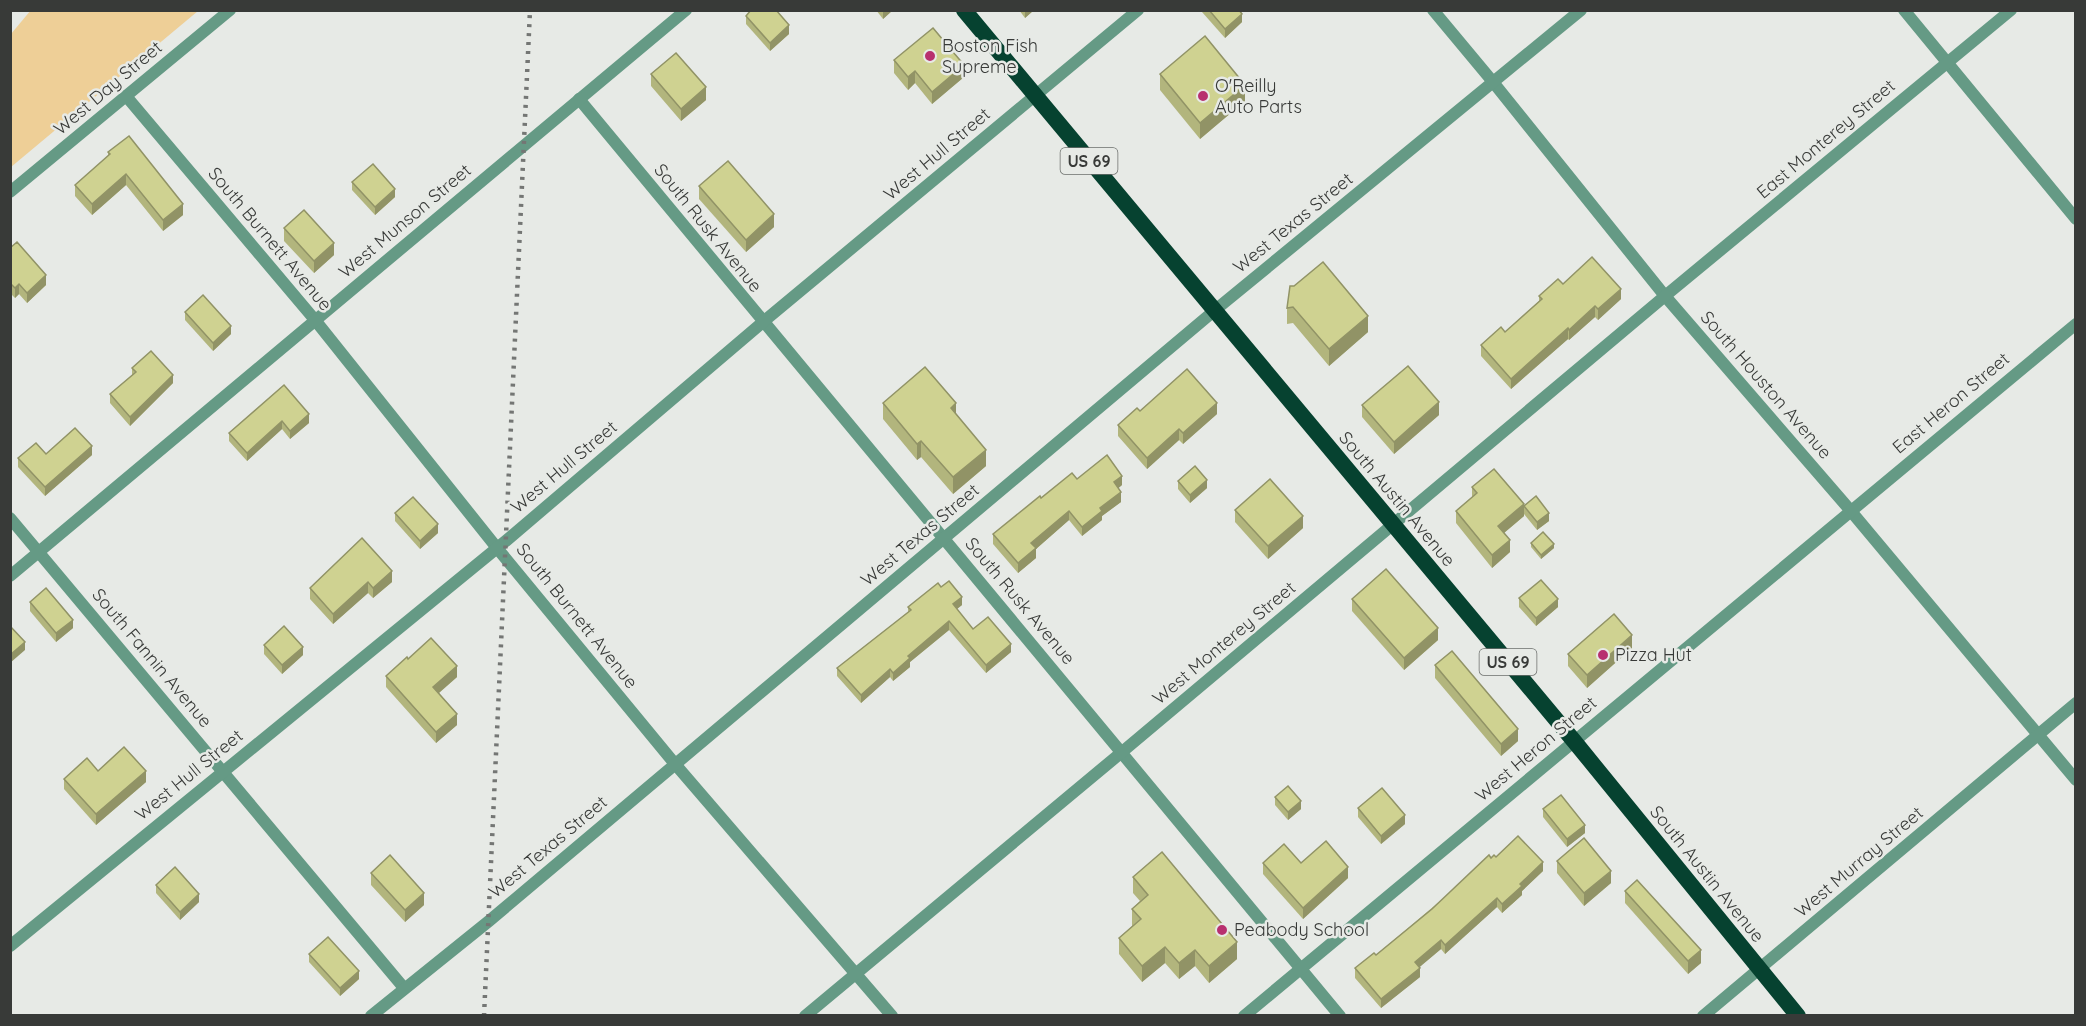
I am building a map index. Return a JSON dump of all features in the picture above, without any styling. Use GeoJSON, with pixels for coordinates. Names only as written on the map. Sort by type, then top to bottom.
{"type":"FeatureCollection","features":[{"type":"Feature","properties":{"kind":"highway","name":"South Austin Avenue"},"geometry":{"type":"LineString","coordinates":[[964,10],[1574,741],[1798,1016]]}},
{"type":"Feature","properties":{"kind":"street","name":"West Day Street"},"geometry":{"type":"LineString","coordinates":[[10,192],[230,10]]}},
{"type":"Feature","properties":{"kind":"street","name":"West Munson Street"},"geometry":{"type":"LineString","coordinates":[[10,576],[686,10]]}},
{"type":"Feature","properties":{"kind":"street","name":"West Hull Street"},"geometry":{"type":"LineString","coordinates":[[10,946],[497,548],[763,322],[1138,10]]}},
{"type":"Feature","properties":{"kind":"street","name":"South Houston Avenue"},"geometry":{"type":"LineString","coordinates":[[1433,10],[1665,296],[1850,510],[2076,780]]}},
{"type":"Feature","properties":{"kind":"street","name":"West Texas Street"},"geometry":{"type":"LineString","coordinates":[[371,1016],[489,921],[1214,311],[1581,10]]}},
{"type":"Feature","properties":{"kind":"street"},"geometry":{"type":"LineString","coordinates":[[1904,10],[2076,219]]}},
{"type":"Feature","properties":{"kind":"street","name":"East Monterey Street"},"geometry":{"type":"LineString","coordinates":[[1665,296],[2011,10]]}},
{"type":"Feature","properties":{"kind":"street","name":"South Burnett Avenue"},"geometry":{"type":"LineString","coordinates":[[126,96],[315,320],[497,548],[675,764],[892,1016]]}},
{"type":"Feature","properties":{"kind":"street","name":"South Rusk Avenue"},"geometry":{"type":"LineString","coordinates":[[579,99],[1340,1016]]}},
{"type":"Feature","properties":{"kind":"street","name":"West Monterey Street"},"geometry":{"type":"LineString","coordinates":[[805,1016],[1665,296]]}},
{"type":"Feature","properties":{"kind":"street","name":"East Heron Street"},"geometry":{"type":"LineString","coordinates":[[1850,510],[2076,324]]}},
{"type":"Feature","properties":{"kind":"street","name":"West Heron Street"},"geometry":{"type":"LineString","coordinates":[[1245,1016],[1850,510]]}},
{"type":"Feature","properties":{"kind":"street","name":"South Fannin Avenue"},"geometry":{"type":"LineString","coordinates":[[10,518],[404,988]]}},
{"type":"Feature","properties":{"kind":"street","name":"West Murray Street"},"geometry":{"type":"LineString","coordinates":[[1703,1016],[2076,704]]}},
{"type":"Feature","properties":{"kind":"shaded area"},"geometry":{"type":"Polygon","coordinates":[[[31,10],[198,11],[11,167],[11,34],[31,10]]]}},
{"type":"Feature","properties":{"kind":"building"},"geometry":{"type":"Polygon","coordinates":[[[751,10],[776,10],[789,25],[770,43],[746,16],[751,10]]]}},
{"type":"Feature","properties":{"kind":"building"},"geometry":{"type":"Polygon","coordinates":[[[1209,10],[1239,10],[1242,14],[1225,29],[1209,10]]]}},
{"type":"Feature","properties":{"kind":"building","name":"Boston Fish Supreme"},"geometry":{"type":"Polygon","coordinates":[[[933,28],[964,65],[932,92],[915,71],[908,77],[894,60],[933,28]]]}},
{"type":"Feature","properties":{"kind":"building","name":"O'Reilly Auto Parts"},"geometry":{"type":"Polygon","coordinates":[[[1205,36],[1245,85],[1200,123],[1160,74],[1205,36]]]}},
{"type":"Feature","properties":{"kind":"building"},"geometry":{"type":"Polygon","coordinates":[[[676,53],[706,87],[681,109],[651,74],[676,53]]]}},
{"type":"Feature","properties":{"kind":"building"},"geometry":{"type":"Polygon","coordinates":[[[129,136],[183,204],[163,220],[126,174],[92,204],[75,185],[110,154],[108,152],[129,136]]]}},
{"type":"Feature","properties":{"kind":"building"},"geometry":{"type":"Polygon","coordinates":[[[728,161],[774,214],[746,240],[699,186],[728,161]]]}},
{"type":"Feature","properties":{"kind":"building"},"geometry":{"type":"Polygon","coordinates":[[[373,164],[395,189],[375,207],[352,182],[373,164]]]}},
{"type":"Feature","properties":{"kind":"building"},"geometry":{"type":"Polygon","coordinates":[[[304,210],[334,243],[314,261],[284,228],[304,210]]]}},
{"type":"Feature","properties":{"kind":"building"},"geometry":{"type":"Polygon","coordinates":[[[17,242],[46,275],[27,293],[19,284],[15,288],[10,285],[10,248],[17,242]]]}},
{"type":"Feature","properties":{"kind":"building"},"geometry":{"type":"Polygon","coordinates":[[[1592,257],[1621,289],[1598,309],[1595,306],[1569,330],[1568,328],[1511,379],[1481,345],[1501,327],[1505,332],[1542,299],[1539,296],[1558,279],[1563,284],[1592,257]]]}},
{"type":"Feature","properties":{"kind":"building"},"geometry":{"type":"Polygon","coordinates":[[[1323,262],[1368,316],[1329,349],[1293,307],[1287,308],[1290,286],[1294,286],[1323,262]]]}},
{"type":"Feature","properties":{"kind":"building"},"geometry":{"type":"Polygon","coordinates":[[[203,295],[231,326],[213,343],[185,312],[203,295]]]}},
{"type":"Feature","properties":{"kind":"building"},"geometry":{"type":"Polygon","coordinates":[[[151,351],[173,375],[130,417],[110,394],[136,372],[132,368],[151,351]]]}},
{"type":"Feature","properties":{"kind":"building"},"geometry":{"type":"Polygon","coordinates":[[[1408,366],[1439,402],[1394,442],[1362,405],[1408,366]]]}},
{"type":"Feature","properties":{"kind":"building"},"geometry":{"type":"Polygon","coordinates":[[[925,367],[956,403],[951,408],[986,450],[953,477],[921,441],[917,444],[883,403],[925,367]]]}},
{"type":"Feature","properties":{"kind":"building"},"geometry":{"type":"Polygon","coordinates":[[[1187,369],[1217,403],[1183,433],[1179,429],[1147,458],[1118,425],[1137,408],[1140,411],[1187,369]]]}},
{"type":"Feature","properties":{"kind":"building"},"geometry":{"type":"Polygon","coordinates":[[[284,385],[309,414],[290,431],[282,421],[247,453],[229,433],[284,385]]]}},
{"type":"Feature","properties":{"kind":"building"},"geometry":{"type":"Polygon","coordinates":[[[75,428],[92,446],[45,487],[18,458],[36,443],[46,454],[75,428]]]}},
{"type":"Feature","properties":{"kind":"building"},"geometry":{"type":"Polygon","coordinates":[[[1107,455],[1122,476],[1114,482],[1121,492],[1100,508],[1102,511],[1082,527],[1069,511],[1031,543],[1036,548],[1018,563],[993,534],[1072,473],[1077,479],[1107,455]]]}},
{"type":"Feature","properties":{"kind":"building"},"geometry":{"type":"Polygon","coordinates":[[[1195,466],[1207,480],[1190,495],[1178,481],[1195,466]]]}},
{"type":"Feature","properties":{"kind":"building"},"geometry":{"type":"Polygon","coordinates":[[[1494,469],[1524,504],[1498,526],[1510,540],[1492,555],[1456,511],[1477,493],[1472,487],[1494,469]]]}},
{"type":"Feature","properties":{"kind":"building"},"geometry":{"type":"Polygon","coordinates":[[[1270,479],[1303,516],[1268,546],[1235,510],[1270,479]]]}},
{"type":"Feature","properties":{"kind":"building"},"geometry":{"type":"Polygon","coordinates":[[[1536,496],[1549,513],[1537,522],[1524,506],[1536,496]]]}},
{"type":"Feature","properties":{"kind":"building"},"geometry":{"type":"Polygon","coordinates":[[[413,497],[438,524],[420,541],[395,513],[413,497]]]}},
{"type":"Feature","properties":{"kind":"building"},"geometry":{"type":"Polygon","coordinates":[[[1543,532],[1554,544],[1541,555],[1531,543],[1543,532]]]}},
{"type":"Feature","properties":{"kind":"building"},"geometry":{"type":"Polygon","coordinates":[[[362,538],[392,571],[373,588],[368,582],[333,614],[310,588],[362,538]]]}},
{"type":"Feature","properties":{"kind":"building"},"geometry":{"type":"Polygon","coordinates":[[[1386,569],[1438,628],[1404,658],[1352,599],[1386,569]]]}},
{"type":"Feature","properties":{"kind":"building"},"geometry":{"type":"Polygon","coordinates":[[[1541,580],[1558,599],[1536,618],[1519,598],[1541,580]]]}},
{"type":"Feature","properties":{"kind":"building"},"geometry":{"type":"Polygon","coordinates":[[[949,581],[962,597],[953,604],[973,629],[988,617],[1011,644],[986,665],[949,621],[908,656],[910,658],[893,673],[890,669],[861,695],[837,668],[911,610],[908,607],[938,583],[941,587],[949,581]]]}},
{"type":"Feature","properties":{"kind":"building"},"geometry":{"type":"Polygon","coordinates":[[[46,588],[73,620],[56,633],[30,602],[46,588]]]}},
{"type":"Feature","properties":{"kind":"building"},"geometry":{"type":"Polygon","coordinates":[[[1614,614],[1632,635],[1587,675],[1568,654],[1614,614]]]}},
{"type":"Feature","properties":{"kind":"building"},"geometry":{"type":"Polygon","coordinates":[[[10,626],[25,642],[10,655],[10,626]]]}},
{"type":"Feature","properties":{"kind":"building"},"geometry":{"type":"Polygon","coordinates":[[[284,626],[303,647],[282,665],[264,645],[284,626]]]}},
{"type":"Feature","properties":{"kind":"building"},"geometry":{"type":"Polygon","coordinates":[[[431,638],[457,666],[433,687],[457,714],[436,732],[386,676],[431,638]]]}},
{"type":"Feature","properties":{"kind":"building"},"geometry":{"type":"Polygon","coordinates":[[[1452,651],[1518,729],[1501,744],[1435,665],[1452,651]]]}},
{"type":"Feature","properties":{"kind":"building"},"geometry":{"type":"Polygon","coordinates":[[[124,747],[146,771],[96,814],[64,779],[87,758],[98,771],[124,747]]]}},
{"type":"Feature","properties":{"kind":"building"},"geometry":{"type":"Polygon","coordinates":[[[1288,786],[1301,801],[1288,812],[1275,797],[1288,786]]]}},
{"type":"Feature","properties":{"kind":"building"},"geometry":{"type":"Polygon","coordinates":[[[1382,788],[1405,815],[1381,836],[1358,808],[1382,788]]]}},
{"type":"Feature","properties":{"kind":"building"},"geometry":{"type":"Polygon","coordinates":[[[1561,795],[1585,825],[1567,839],[1543,809],[1561,795]]]}},
{"type":"Feature","properties":{"kind":"building"},"geometry":{"type":"Polygon","coordinates":[[[1518,836],[1543,862],[1502,904],[1497,898],[1445,945],[1441,940],[1415,962],[1420,968],[1381,999],[1355,968],[1374,953],[1376,955],[1432,909],[1489,855],[1491,858],[1494,855],[1496,857],[1518,836]]]}},
{"type":"Feature","properties":{"kind":"building"},"geometry":{"type":"Polygon","coordinates":[[[1584,838],[1611,871],[1584,893],[1557,861],[1584,838]]]}},
{"type":"Feature","properties":{"kind":"building"},"geometry":{"type":"Polygon","coordinates":[[[1326,841],[1348,867],[1303,908],[1263,863],[1284,844],[1301,863],[1326,841]]]}},
{"type":"Feature","properties":{"kind":"building"},"geometry":{"type":"Polygon","coordinates":[[[1162,852],[1237,942],[1209,966],[1195,950],[1179,963],[1165,947],[1142,966],[1119,938],[1141,919],[1132,909],[1148,895],[1133,877],[1162,852]]]}},
{"type":"Feature","properties":{"kind":"building"},"geometry":{"type":"Polygon","coordinates":[[[390,855],[424,893],[405,910],[371,873],[390,855]]]}},
{"type":"Feature","properties":{"kind":"building"},"geometry":{"type":"Polygon","coordinates":[[[175,867],[199,894],[180,912],[156,885],[175,867]]]}},
{"type":"Feature","properties":{"kind":"building"},"geometry":{"type":"Polygon","coordinates":[[[1637,880],[1701,950],[1688,961],[1625,891],[1637,880]]]}},
{"type":"Feature","properties":{"kind":"building"},"geometry":{"type":"Polygon","coordinates":[[[328,937],[359,971],[340,988],[309,954],[328,937]]]}},
{"type":"Feature","properties":{"kind":"railway"},"geometry":{"type":"LineString","coordinates":[[484,1016],[530,10]]}},
{"type":"Feature","properties":{"kind":"place","name":"Boston Fish Supreme"},"geometry":{"type":"Point","coordinates":[930,56]}},
{"type":"Feature","properties":{"kind":"place","name":"O'Reilly Auto Parts"},"geometry":{"type":"Point","coordinates":[1203,96]}},
{"type":"Feature","properties":{"kind":"place","name":"Pizza Hut"},"geometry":{"type":"Point","coordinates":[1603,655]}},
{"type":"Feature","properties":{"kind":"place","name":"Peabody School"},"geometry":{"type":"Point","coordinates":[1222,930]}}]}
